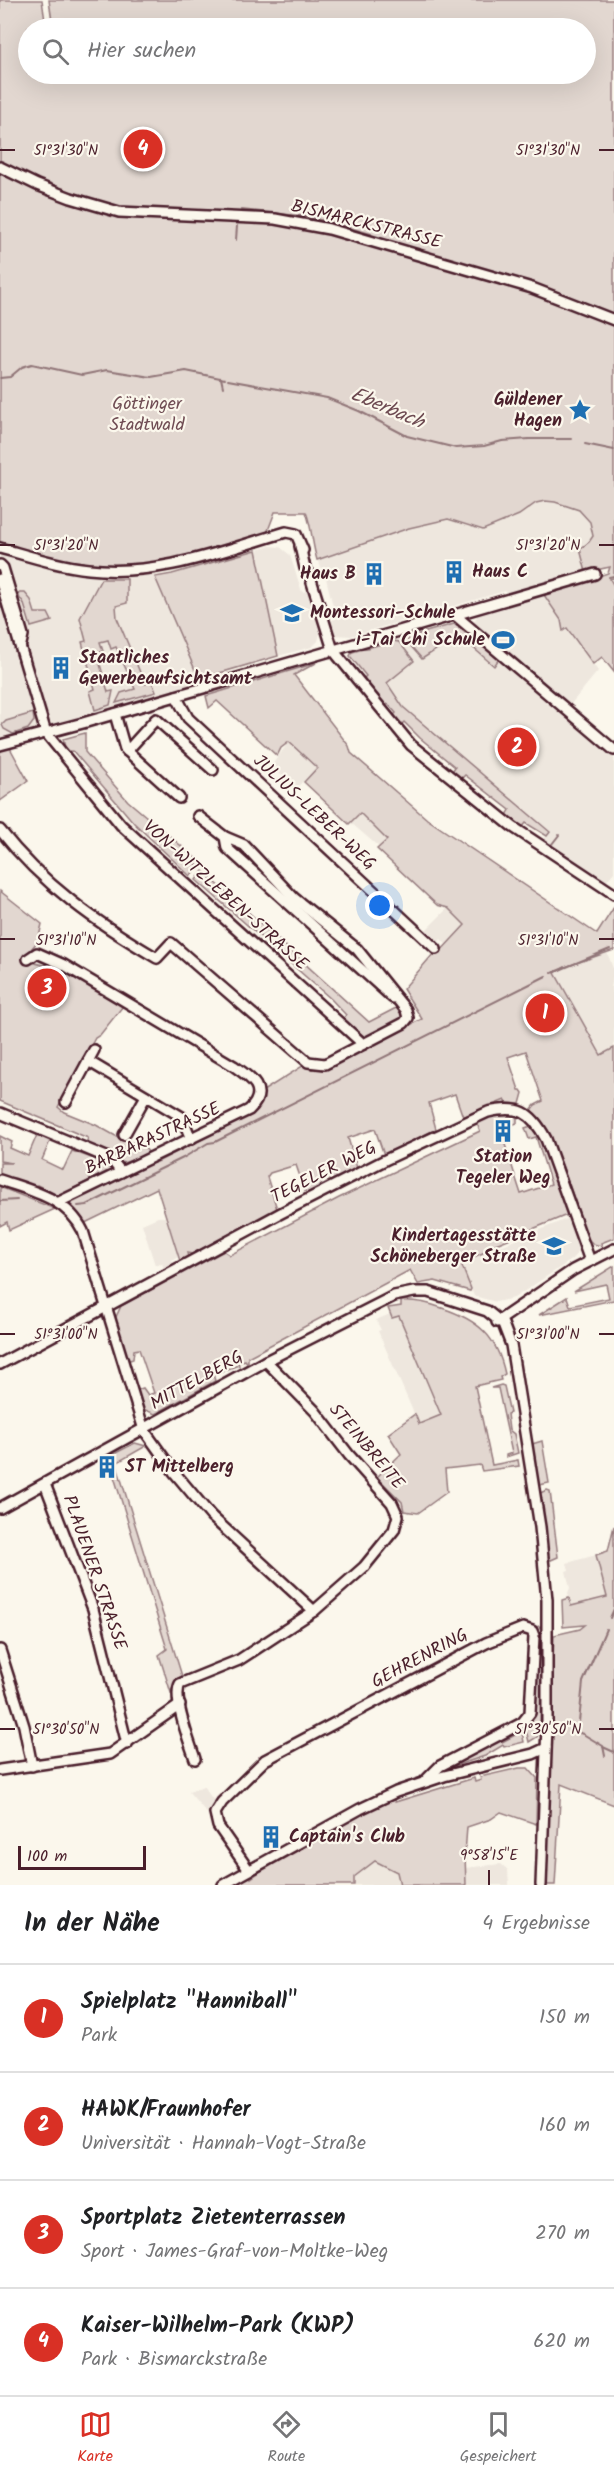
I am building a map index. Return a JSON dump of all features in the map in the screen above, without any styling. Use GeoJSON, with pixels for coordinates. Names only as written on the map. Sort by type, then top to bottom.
{"type":"FeatureCollection","features":[{"type":"Feature","properties":{"kind":"street","name":"BISMARCKSTRASSE"},"geometry":{"type":"LineString","coordinates":[[0,167],[45,189],[119,212],[275,219],[330,229],[532,288],[614,320]]}},
{"type":"Feature","properties":{"kind":"street"},"geometry":{"type":"LineString","coordinates":[[0,548],[69,566],[128,571],[166,566],[286,532],[296,534],[309,566],[309,573],[333,650],[411,745],[513,827],[614,894]]}},
{"type":"Feature","properties":{"kind":"street"},"geometry":{"type":"LineString","coordinates":[[0,566],[3,568],[23,635],[21,644]]}},
{"type":"Feature","properties":{"kind":"street"},"geometry":{"type":"LineString","coordinates":[[0,745],[115,714],[595,574]]}},
{"type":"Feature","properties":{"kind":"street"},"geometry":{"type":"LineString","coordinates":[[0,579],[46,733]]}},
{"type":"Feature","properties":{"kind":"street"},"geometry":{"type":"LineString","coordinates":[[455,615],[614,750]]}},
{"type":"Feature","properties":{"kind":"street","name":"JULIUS-LEBER-WEG"},"geometry":{"type":"LineString","coordinates":[[176,696],[188,718],[436,949]]}},
{"type":"Feature","properties":{"kind":"street"},"geometry":{"type":"LineString","coordinates":[[147,704],[150,714],[213,770]]}},
{"type":"Feature","properties":{"kind":"street"},"geometry":{"type":"LineString","coordinates":[[115,714],[127,751],[179,798]]}},
{"type":"Feature","properties":{"kind":"street"},"geometry":{"type":"LineString","coordinates":[[127,751],[156,719]]}},
{"type":"Feature","properties":{"kind":"street","name":"VON-WITZLEBEN-STRASSE"},"geometry":{"type":"LineString","coordinates":[[46,733],[121,825],[363,1044]]}},
{"type":"Feature","properties":{"kind":"street"},"geometry":{"type":"LineString","coordinates":[[0,830],[19,854],[46,881],[81,910],[157,958],[171,943],[308,1062],[318,1065],[327,1063],[404,1023],[408,1015],[402,1005],[357,950],[291,901],[244,845],[225,837],[198,816]]}},
{"type":"Feature","properties":{"kind":"street","name":"BARBARASTRASSE"},"geometry":{"type":"LineString","coordinates":[[28,959],[37,953],[64,965],[234,1066],[256,1084],[257,1100],[249,1110],[59,1202]]}},
{"type":"Feature","properties":{"kind":"street"},"geometry":{"type":"LineString","coordinates":[[66,1102],[94,1050]]}},
{"type":"Feature","properties":{"kind":"street"},"geometry":{"type":"LineString","coordinates":[[88,1061],[182,1117],[191,1139]]}},
{"type":"Feature","properties":{"kind":"street"},"geometry":{"type":"LineString","coordinates":[[124,1135],[146,1096]]}},
{"type":"Feature","properties":{"kind":"street","name":"TEGELER WEG"},"geometry":{"type":"LineString","coordinates":[[0,1364],[106,1309],[192,1260],[379,1163],[488,1112],[501,1109],[523,1111],[539,1127],[546,1139],[590,1261]]}},
{"type":"Feature","properties":{"kind":"street"},"geometry":{"type":"LineString","coordinates":[[0,1113],[111,1159],[121,1172]]}},
{"type":"Feature","properties":{"kind":"street"},"geometry":{"type":"LineString","coordinates":[[0,1180],[59,1202],[71,1212],[82,1230],[144,1430],[174,1472],[211,1516],[314,1611]]}},
{"type":"Feature","properties":{"kind":"street"},"geometry":{"type":"LineString","coordinates":[[541,1885],[549,1631],[545,1563],[512,1365],[500,1323],[573,1270],[614,1249]]}},
{"type":"Feature","properties":{"kind":"street","name":"MITTELBERG"},"geometry":{"type":"LineString","coordinates":[[0,1508],[266,1361],[381,1301],[414,1292],[428,1292],[487,1311],[500,1323]]}},
{"type":"Feature","properties":{"kind":"street","name":"STEINBREITE"},"geometry":{"type":"LineString","coordinates":[[180,1705],[177,1690],[180,1683],[238,1660],[314,1611],[364,1567],[394,1530],[398,1516],[392,1503],[295,1389],[266,1361]]}},
{"type":"Feature","properties":{"kind":"street","name":"PLAUENER STRASSE"},"geometry":{"type":"LineString","coordinates":[[45,1484],[93,1609],[127,1744]]}},
{"type":"Feature","properties":{"kind":"street","name":"GEHRENRING"},"geometry":{"type":"LineString","coordinates":[[248,1869],[218,1826],[216,1813],[222,1802],[265,1760],[486,1643],[523,1628],[531,1632],[534,1636],[528,1718],[440,1766],[425,1781]]}},
{"type":"Feature","properties":{"kind":"street"},"geometry":{"type":"LineString","coordinates":[[0,1650],[21,1716],[32,1766]]}},
{"type":"Feature","properties":{"kind":"street"},"geometry":{"type":"LineString","coordinates":[[0,1770],[110,1754],[180,1705],[195,1759]]}},
{"type":"Feature","properties":{"kind":"street","name":"GEHRENRING"},"geometry":{"type":"LineString","coordinates":[[223,1885],[248,1869],[360,1809],[425,1781],[492,1762],[533,1754],[546,1748]]}},
{"type":"Feature","properties":{"kind":"shaded area"},"geometry":{"type":"Polygon","coordinates":[[[545,501],[579,510],[590,522],[593,536],[610,567],[507,594],[505,591],[351,636],[335,635],[331,621],[336,618],[325,574],[317,560],[409,528],[448,519],[483,530],[519,515],[536,503],[545,501]]]}},
{"type":"Feature","properties":{"kind":"shaded area"},"geometry":{"type":"Polygon","coordinates":[[[3,544],[84,564],[104,566],[152,564],[202,684],[0,738],[0,556],[3,544]]]}},
{"type":"Feature","properties":{"kind":"shaded area","name":"Montessori-Schule"},"geometry":{"type":"Polygon","coordinates":[[[270,546],[280,547],[290,555],[302,592],[307,591],[320,633],[318,641],[312,647],[278,656],[256,550],[270,546]]]}},
{"type":"Feature","properties":{"kind":"shaded area"},"geometry":{"type":"Polygon","coordinates":[[[544,595],[561,620],[563,630],[567,627],[598,671],[570,705],[474,622],[478,614],[544,595]]]}},
{"type":"Feature","properties":{"kind":"shaded area"},"geometry":{"type":"Polygon","coordinates":[[[454,624],[614,757],[614,872],[605,883],[543,841],[546,836],[525,822],[420,738],[388,704],[384,707],[363,679],[366,676],[350,656],[352,652],[454,624]]]}},
{"type":"Feature","properties":{"kind":"shaded area"},"geometry":{"type":"Polygon","coordinates":[[[289,742],[317,768],[296,788],[271,766],[289,742]]]}},
{"type":"Feature","properties":{"kind":"shaded area"},"geometry":{"type":"Polygon","coordinates":[[[360,813],[387,840],[380,848],[351,823],[360,813]]]}},
{"type":"Feature","properties":{"kind":"shaded area"},"geometry":{"type":"Polygon","coordinates":[[[448,908],[465,925],[446,944],[441,939],[438,942],[426,930],[448,908]]]}},
{"type":"Feature","properties":{"kind":"shaded area"},"geometry":{"type":"Polygon","coordinates":[[[607,952],[614,971],[611,988],[614,996],[614,1048],[601,1055],[555,973],[564,967],[607,952]]]}},
{"type":"Feature","properties":{"kind":"shaded area"},"geometry":{"type":"Polygon","coordinates":[[[158,1217],[165,1217],[179,1257],[172,1260],[174,1265],[164,1269],[162,1263],[155,1265],[142,1224],[158,1217]]]}},
{"type":"Feature","properties":{"kind":"shaded area"},"geometry":{"type":"Polygon","coordinates":[[[569,1218],[579,1245],[579,1251],[573,1259],[514,1298],[496,1302],[474,1296],[461,1266],[464,1261],[569,1218]]]}},
{"type":"Feature","properties":{"kind":"shaded area"},"geometry":{"type":"Polygon","coordinates":[[[390,1314],[392,1318],[399,1315],[441,1416],[419,1425],[378,1331],[381,1330],[376,1320],[390,1314]]]}},
{"type":"Feature","properties":{"kind":"shaded area"},"geometry":{"type":"Polygon","coordinates":[[[596,1555],[607,1597],[571,1606],[567,1563],[596,1555]]]}},
{"type":"Feature","properties":{"kind":"shaded area"},"geometry":{"type":"Polygon","coordinates":[[[203,1786],[214,1801],[210,1817],[189,1792],[203,1786]]]}},
{"type":"Feature","properties":{"kind":"shaded area"},"geometry":{"type":"Polygon","coordinates":[[[375,1861],[397,1872],[400,1885],[354,1885],[354,1877],[375,1861]]]}},
{"type":"Feature","properties":{"kind":"shaded area"},"geometry":{"type":"Polygon","coordinates":[[[501,1864],[508,1870],[509,1885],[466,1885],[465,1868],[501,1864]]]}},
{"type":"Feature","properties":{"kind":"green space","name":"Göttinger Stadtwald"},"geometry":{"type":"Polygon","coordinates":[[[0,0],[42,0],[45,18],[18,18],[18,84],[596,84],[596,18],[52,18],[49,0],[614,0],[614,578],[610,579],[614,586],[614,672],[602,657],[593,664],[567,628],[563,631],[561,620],[544,595],[608,573],[610,567],[586,572],[580,549],[593,536],[590,522],[579,510],[555,502],[536,503],[519,515],[483,530],[448,519],[409,528],[317,560],[306,512],[275,512],[267,533],[187,556],[146,564],[91,565],[52,558],[0,544],[0,0]]]}},
{"type":"Feature","properties":{"kind":"green space"},"geometry":{"type":"Polygon","coordinates":[[[256,550],[278,656],[199,679],[155,577],[256,550]]]}},
{"type":"Feature","properties":{"kind":"green space"},"geometry":{"type":"Polygon","coordinates":[[[101,579],[127,579],[127,603],[116,606],[117,618],[145,684],[152,682],[156,692],[116,703],[121,693],[135,689],[116,647],[111,649],[108,640],[100,642],[103,651],[97,654],[108,692],[113,691],[110,705],[95,710],[90,691],[95,689],[82,642],[86,641],[80,618],[101,579]]]}},
{"type":"Feature","properties":{"kind":"green space"},"geometry":{"type":"Polygon","coordinates":[[[18,593],[25,593],[31,600],[35,613],[48,613],[52,621],[31,627],[23,601],[18,593]]]}},
{"type":"Feature","properties":{"kind":"green space"},"geometry":{"type":"Polygon","coordinates":[[[454,624],[499,659],[494,666],[462,638],[451,640],[422,659],[408,643],[408,637],[454,624]]]}},
{"type":"Feature","properties":{"kind":"green space"},"geometry":{"type":"Polygon","coordinates":[[[393,641],[399,642],[414,661],[387,683],[403,707],[550,832],[547,836],[526,823],[522,828],[506,817],[510,810],[465,775],[460,780],[451,773],[455,767],[404,722],[399,727],[391,718],[396,713],[388,704],[384,707],[363,679],[366,676],[350,656],[352,652],[393,641]]]}},
{"type":"Feature","properties":{"kind":"green space"},"geometry":{"type":"Polygon","coordinates":[[[316,663],[294,675],[349,746],[351,753],[427,819],[597,934],[614,907],[614,950],[565,967],[555,973],[601,1055],[614,1048],[614,1238],[601,1243],[602,1246],[593,1244],[587,1238],[557,1151],[540,1120],[531,1110],[543,1101],[526,1051],[508,1057],[519,1090],[523,1093],[520,1104],[507,1103],[505,1100],[463,1117],[455,1094],[429,1103],[436,1129],[384,1155],[375,1129],[348,1138],[357,1168],[306,1194],[296,1165],[270,1173],[267,1177],[277,1209],[192,1254],[187,1253],[188,1257],[180,1261],[157,1188],[85,1223],[70,1204],[72,1199],[144,1164],[157,1162],[254,1113],[261,1103],[263,1091],[304,1065],[312,1069],[323,1069],[422,1019],[403,989],[434,953],[437,955],[465,925],[448,908],[437,905],[377,849],[387,840],[360,813],[349,824],[304,782],[317,768],[289,742],[281,748],[277,756],[217,701],[209,708],[206,696],[316,663]]]}},
{"type":"Feature","properties":{"kind":"green space"},"geometry":{"type":"Polygon","coordinates":[[[33,713],[34,721],[28,729],[13,734],[4,729],[2,725],[6,721],[33,713]]]}},
{"type":"Feature","properties":{"kind":"green space"},"geometry":{"type":"Polygon","coordinates":[[[85,733],[85,752],[128,801],[199,861],[196,864],[199,866],[190,876],[134,823],[73,751],[66,752],[63,739],[85,733]]]}},
{"type":"Feature","properties":{"kind":"green space"},"geometry":{"type":"Polygon","coordinates":[[[9,746],[28,781],[0,801],[0,749],[9,746]]]}},
{"type":"Feature","properties":{"kind":"green space"},"geometry":{"type":"Polygon","coordinates":[[[203,871],[369,1022],[398,1007],[402,1011],[402,1019],[366,1038],[343,1019],[346,1015],[331,999],[196,880],[203,871]]]}},
{"type":"Feature","properties":{"kind":"green space"},"geometry":{"type":"Polygon","coordinates":[[[0,891],[42,924],[38,941],[25,956],[35,963],[63,970],[123,1006],[95,1038],[58,1107],[121,1139],[143,1146],[150,1154],[123,1163],[107,1153],[85,1146],[88,1138],[0,1101],[0,891]]]}},
{"type":"Feature","properties":{"kind":"green space"},"geometry":{"type":"Polygon","coordinates":[[[504,1114],[517,1116],[517,1123],[500,1129],[521,1194],[551,1184],[536,1137],[529,1139],[525,1128],[531,1126],[541,1141],[567,1215],[491,1246],[492,1249],[464,1261],[462,1266],[470,1291],[435,1281],[418,1284],[410,1270],[248,1357],[248,1364],[245,1360],[238,1363],[239,1365],[213,1374],[215,1381],[155,1414],[143,1409],[137,1390],[143,1388],[148,1395],[154,1393],[139,1349],[134,1350],[133,1359],[127,1361],[115,1319],[121,1306],[224,1251],[230,1255],[339,1198],[480,1131],[476,1121],[504,1114]]]}},
{"type":"Feature","properties":{"kind":"green space"},"geometry":{"type":"Polygon","coordinates":[[[37,1135],[50,1141],[42,1160],[63,1170],[72,1151],[106,1163],[110,1166],[110,1170],[59,1196],[37,1185],[0,1175],[0,1163],[12,1163],[0,1161],[0,1136],[12,1142],[10,1148],[28,1156],[37,1135]]]}},
{"type":"Feature","properties":{"kind":"green space"},"geometry":{"type":"Polygon","coordinates":[[[0,1187],[55,1209],[9,1230],[7,1222],[0,1226],[0,1187]]]}},
{"type":"Feature","properties":{"kind":"green space"},"geometry":{"type":"Polygon","coordinates":[[[614,1266],[614,1300],[539,1315],[567,1297],[570,1306],[609,1298],[606,1284],[574,1291],[614,1266]]]}},
{"type":"Feature","properties":{"kind":"green space"},"geometry":{"type":"Polygon","coordinates":[[[401,1301],[427,1303],[455,1313],[476,1324],[491,1340],[497,1349],[505,1374],[500,1377],[501,1380],[475,1386],[492,1465],[518,1460],[519,1466],[482,1471],[480,1465],[445,1469],[447,1492],[418,1513],[404,1511],[402,1502],[377,1477],[401,1454],[388,1434],[415,1414],[419,1424],[441,1415],[399,1316],[392,1318],[388,1308],[401,1306],[401,1301]]]}},
{"type":"Feature","properties":{"kind":"green space"},"geometry":{"type":"Polygon","coordinates":[[[504,1386],[510,1413],[507,1414],[509,1430],[514,1434],[518,1453],[506,1457],[512,1453],[498,1388],[491,1388],[504,1386]]]}},
{"type":"Feature","properties":{"kind":"green space"},"geometry":{"type":"Polygon","coordinates":[[[542,1441],[549,1483],[539,1485],[532,1444],[542,1441]]]}},
{"type":"Feature","properties":{"kind":"green space"},"geometry":{"type":"Polygon","coordinates":[[[135,1443],[146,1446],[116,1463],[182,1676],[176,1679],[171,1693],[159,1655],[167,1649],[108,1457],[135,1443]]]}},
{"type":"Feature","properties":{"kind":"green space"},"geometry":{"type":"Polygon","coordinates":[[[550,1491],[558,1557],[551,1560],[540,1493],[550,1491]]]}},
{"type":"Feature","properties":{"kind":"green space"},"geometry":{"type":"Polygon","coordinates":[[[614,1526],[614,1805],[561,1784],[555,1885],[545,1885],[554,1635],[580,1629],[585,1625],[563,1627],[562,1600],[569,1598],[571,1606],[607,1597],[596,1555],[608,1551],[614,1526]]]}},
{"type":"Feature","properties":{"kind":"green space"},"geometry":{"type":"Polygon","coordinates":[[[539,1626],[541,1629],[540,1730],[537,1737],[529,1742],[525,1726],[534,1715],[533,1629],[539,1626]]]}},
{"type":"Feature","properties":{"kind":"green space"},"geometry":{"type":"Polygon","coordinates":[[[521,1728],[524,1742],[504,1747],[503,1745],[485,1756],[454,1766],[453,1764],[499,1739],[502,1742],[519,1733],[521,1728]]]}},
{"type":"Feature","properties":{"kind":"green space"},"geometry":{"type":"Polygon","coordinates":[[[528,1768],[537,1778],[536,1824],[501,1812],[491,1819],[467,1827],[466,1885],[400,1885],[397,1872],[375,1861],[354,1877],[354,1885],[234,1885],[250,1876],[251,1878],[262,1870],[261,1868],[349,1820],[393,1799],[395,1802],[474,1778],[475,1782],[481,1780],[480,1777],[528,1768]]]}},
{"type":"Feature","properties":{"kind":"waterway"},"geometry":{"type":"LineString","coordinates":[[241,210],[309,217],[371,234]]}},
{"type":"Feature","properties":{"kind":"waterway"},"geometry":{"type":"LineString","coordinates":[[236,240],[237,226]]}},
{"type":"Feature","properties":{"kind":"waterway","name":"Eberbach"},"geometry":{"type":"LineString","coordinates":[[0,378],[10,377],[22,367],[32,364],[82,375],[107,370],[151,377],[186,371],[225,379]]}},
{"type":"Feature","properties":{"kind":"waterway"},"geometry":{"type":"LineString","coordinates":[[221,378],[223,387]]}},
{"type":"Feature","properties":{"kind":"waterway","name":"Eberbach"},"geometry":{"type":"LineString","coordinates":[[228,380],[327,398],[359,411],[407,436],[456,448],[484,446],[502,441],[572,439]]}},
{"type":"Feature","properties":{"kind":"waterway","name":"Eberbach"},"geometry":{"type":"LineString","coordinates":[[585,444],[614,450]]}},
{"type":"Feature","properties":{"kind":"waterway"},"geometry":{"type":"LineString","coordinates":[[609,577],[614,576]]}},
{"type":"Feature","properties":{"kind":"waterway"},"geometry":{"type":"LineString","coordinates":[[552,844],[559,835]]}},
{"type":"Feature","properties":{"kind":"waterway"},"geometry":{"type":"LineString","coordinates":[[552,973],[610,949]]}},
{"type":"Feature","properties":{"kind":"waterway"},"geometry":{"type":"LineString","coordinates":[[78,1206],[87,1205],[183,1158],[208,1143],[215,1142],[546,976]]}},
{"type":"Feature","properties":{"kind":"waterway"},"geometry":{"type":"LineString","coordinates":[[0,1201],[17,1200]]}},
{"type":"Feature","properties":{"kind":"waterway"},"geometry":{"type":"LineString","coordinates":[[610,1618],[614,1609]]}},
{"type":"Feature","properties":{"kind":"waterway"},"geometry":{"type":"LineString","coordinates":[[578,1732],[583,1682],[606,1629]]}},
{"type":"Feature","properties":{"kind":"waterway"},"geometry":{"type":"LineString","coordinates":[[573,1731],[603,1746],[605,1756]]}},
{"type":"Feature","properties":{"kind":"waterway"},"geometry":{"type":"LineString","coordinates":[[603,1747],[614,1752]]}},
{"type":"Feature","properties":{"kind":"place","name":"Kaiser-Wilhelm-Park (KWP)"},"geometry":{"type":"Point","coordinates":[143,149]}},
{"type":"Feature","properties":{"kind":"place","name":"Güldener Hagen"},"geometry":{"type":"Point","coordinates":[580,410]}},
{"type":"Feature","properties":{"kind":"place","name":"Haus C"},"geometry":{"type":"Point","coordinates":[454,572]}},
{"type":"Feature","properties":{"kind":"place","name":"Haus B"},"geometry":{"type":"Point","coordinates":[374,574]}},
{"type":"Feature","properties":{"kind":"place","name":"Montessori-Schule"},"geometry":{"type":"Point","coordinates":[292,613]}},
{"type":"Feature","properties":{"kind":"place","name":"i-Tai Chi Schule"},"geometry":{"type":"Point","coordinates":[503,640]}},
{"type":"Feature","properties":{"kind":"place","name":"Staatliches Gewerbeaufsichtsamt"},"geometry":{"type":"Point","coordinates":[61,668]}},
{"type":"Feature","properties":{"kind":"place","name":"HAWK/Fraunhofer"},"geometry":{"type":"Point","coordinates":[517,747]}},
{"type":"Feature","properties":{"kind":"place","name":"Sportplatz Zietenterrassen"},"geometry":{"type":"Point","coordinates":[47,988]}},
{"type":"Feature","properties":{"kind":"place","name":"Spielplatz \"Hanniball\""},"geometry":{"type":"Point","coordinates":[545,1013]}},
{"type":"Feature","properties":{"kind":"place","name":"Station Tegeler Weg"},"geometry":{"type":"Point","coordinates":[503,1131]}},
{"type":"Feature","properties":{"kind":"place","name":"Kindertagesstätte Schöneberger Straße"},"geometry":{"type":"Point","coordinates":[554,1246]}},
{"type":"Feature","properties":{"kind":"place","name":"ST Mittelberg"},"geometry":{"type":"Point","coordinates":[107,1467]}},
{"type":"Feature","properties":{"kind":"place","name":"Captain's Club"},"geometry":{"type":"Point","coordinates":[271,1837]}}]}
